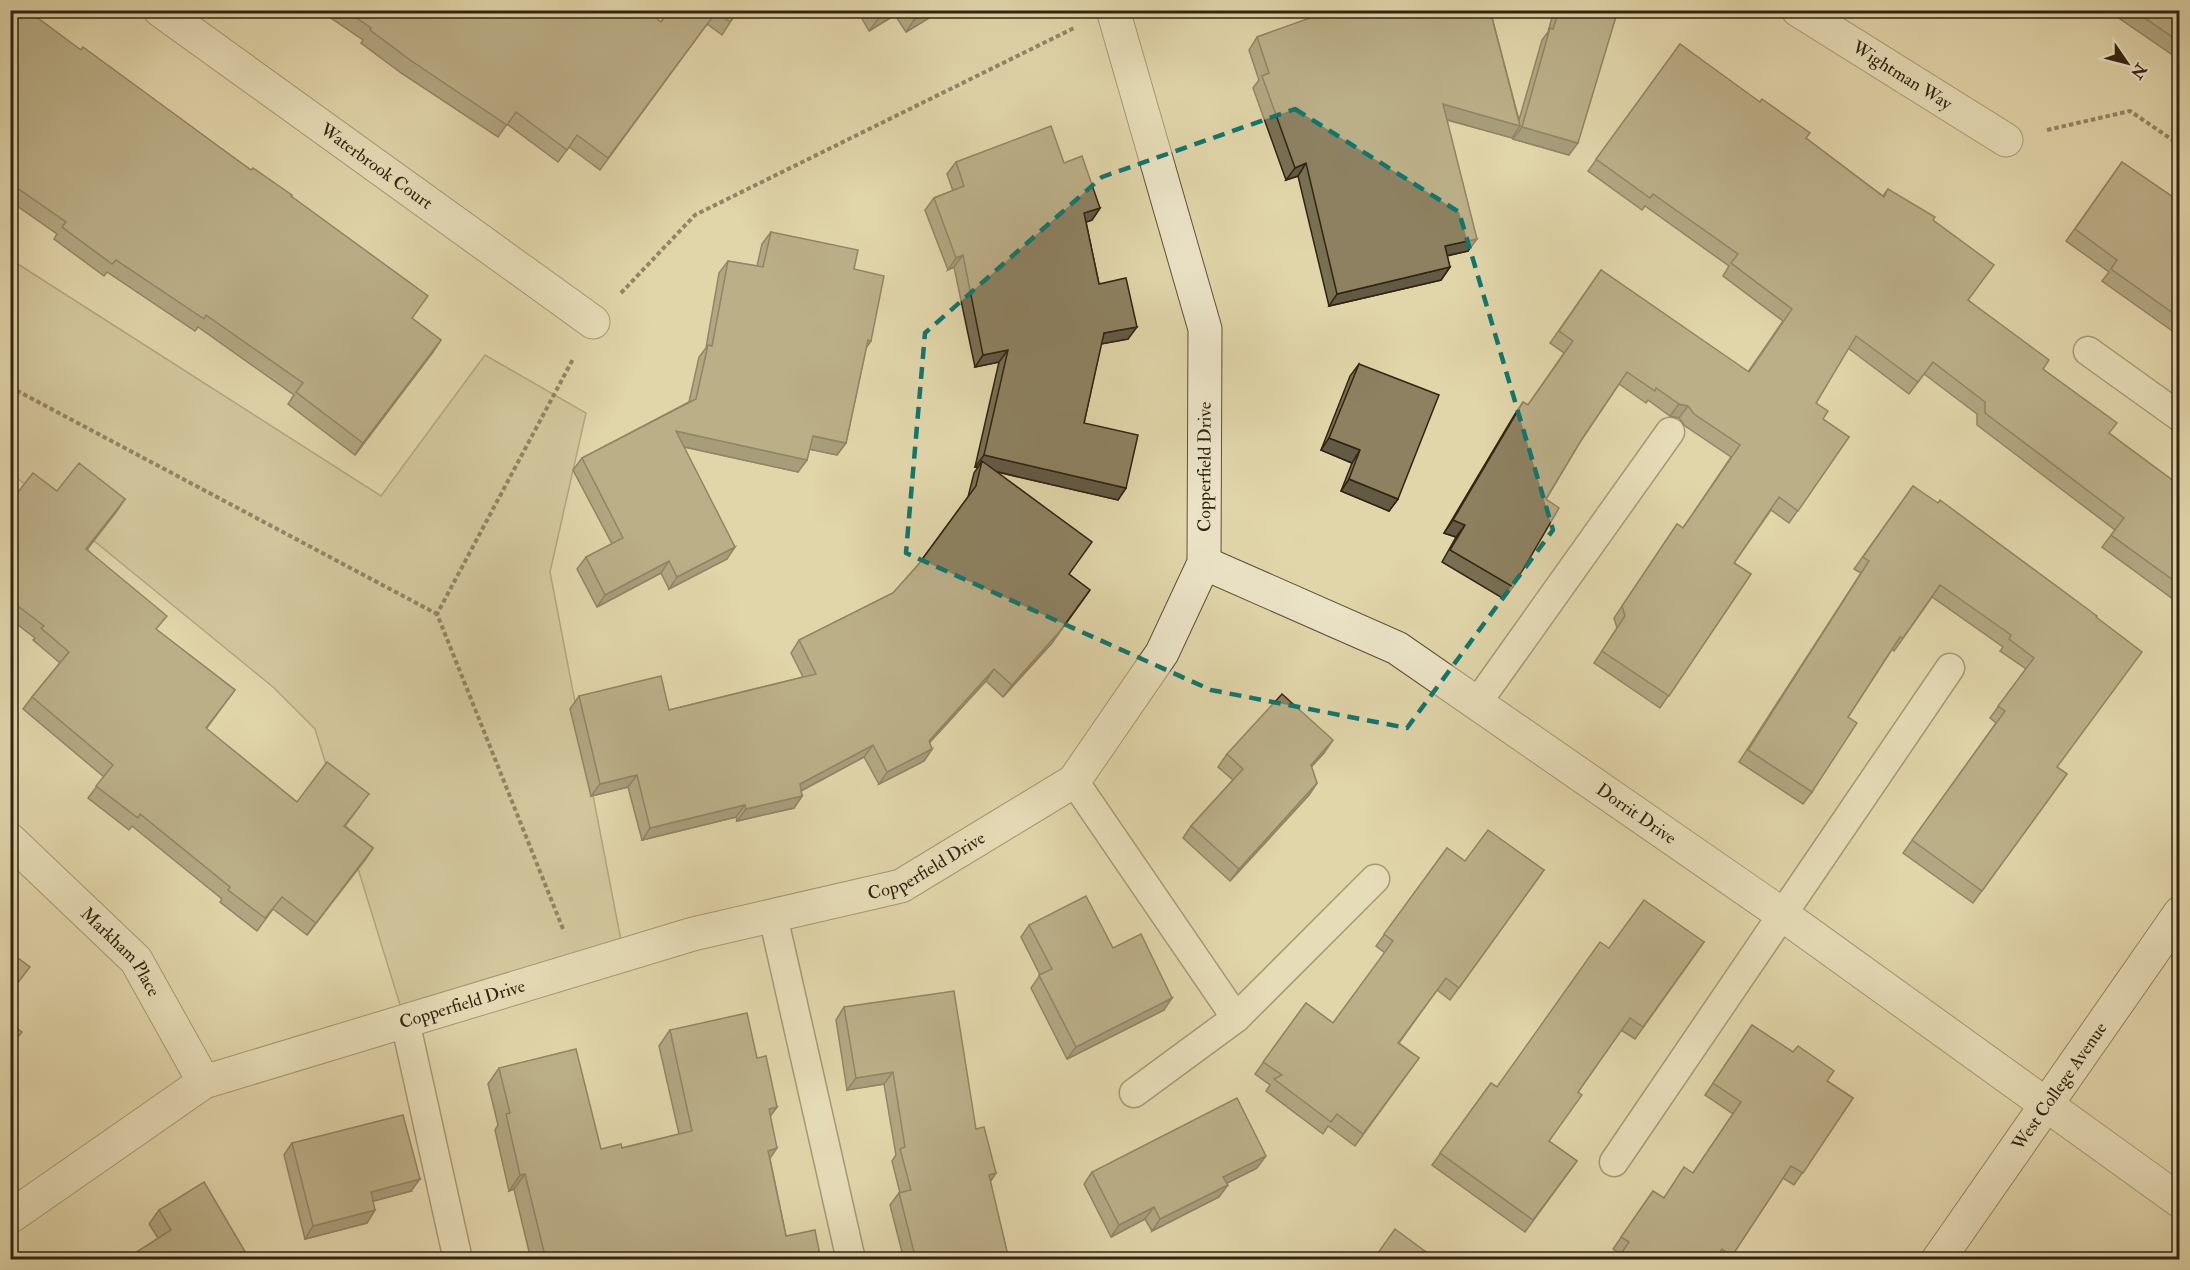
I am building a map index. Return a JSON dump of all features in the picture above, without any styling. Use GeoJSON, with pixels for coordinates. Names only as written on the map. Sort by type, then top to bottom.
{"type":"FeatureCollection","features":[{"type":"Feature","properties":{"kind":"street","name":"Waterbrook Court"},"geometry":{"type":"LineString","coordinates":[[160,10],[593,322]]}},
{"type":"Feature","properties":{"kind":"street","name":"Copperfield Drive"},"geometry":{"type":"LineString","coordinates":[[10,1217],[204,1082],[693,934],[901,886],[1074,781],[1162,653],[1204,563],[1205,329],[1113,10]]}},
{"type":"Feature","properties":{"kind":"street","name":"Wightman Way"},"geometry":{"type":"LineString","coordinates":[[1798,10],[2006,140]]}},
{"type":"Feature","properties":{"kind":"street","name":"Dorrit Drive"},"geometry":{"type":"LineString","coordinates":[[1204,563],[1397,648],[1783,915],[2180,1202]]}},
{"type":"Feature","properties":{"kind":"street","name":"Markham Place"},"geometry":{"type":"LineString","coordinates":[[10,840],[136,960],[204,1082]]}},
{"type":"Feature","properties":{"kind":"street","name":"West College Avenue"},"geometry":{"type":"LineString","coordinates":[[1938,1260],[2180,914]]}},
{"type":"Feature","properties":{"kind":"lane"},"geometry":{"type":"LineString","coordinates":[[2088,351],[2180,417]]}},
{"type":"Feature","properties":{"kind":"lane"},"geometry":{"type":"LineString","coordinates":[[1477,703],[1670,432]]}},
{"type":"Feature","properties":{"kind":"lane"},"geometry":{"type":"LineString","coordinates":[[1614,1162],[1950,668]]}},
{"type":"Feature","properties":{"kind":"lane"},"geometry":{"type":"LineString","coordinates":[[1074,781],[1236,1018]]}},
{"type":"Feature","properties":{"kind":"lane"},"geometry":{"type":"LineString","coordinates":[[1134,1093],[1236,1018],[1376,879]]}},
{"type":"Feature","properties":{"kind":"lane"},"geometry":{"type":"LineString","coordinates":[[773,916],[851,1260]]}},
{"type":"Feature","properties":{"kind":"lane"},"geometry":{"type":"LineString","coordinates":[[405,1021],[458,1260]]}},
{"type":"Feature","properties":{"kind":"path"},"geometry":{"type":"LineString","coordinates":[[437,614],[593,322],[694,215],[1077,26]]}},
{"type":"Feature","properties":{"kind":"path"},"geometry":{"type":"LineString","coordinates":[[2006,140],[2130,111],[2180,145]]}},
{"type":"Feature","properties":{"kind":"path"},"geometry":{"type":"LineString","coordinates":[[10,387],[437,614],[579,969]]}},
{"type":"Feature","properties":{"kind":"highlighted area"},"geometry":{"type":"Polygon","coordinates":[[[1295,109],[1459,212],[1553,530],[1407,728],[1211,690],[906,553],[925,333],[1102,177],[1295,109]]]}},
{"type":"Feature","properties":{"kind":"shaded area"},"geometry":{"type":"Polygon","coordinates":[[[10,259],[381,496],[485,355],[586,413],[550,572],[624,956],[405,1021],[315,729],[273,687],[11,473],[10,259]]]}},
{"type":"Feature","properties":{"kind":"building"},"geometry":{"type":"Polygon","coordinates":[[[10,10],[27,10],[81,50],[83,47],[251,170],[253,168],[292,195],[428,296],[412,318],[441,340],[363,443],[296,392],[303,383],[206,315],[204,319],[116,260],[112,264],[62,227],[66,222],[10,183],[10,10]]]}},
{"type":"Feature","properties":{"kind":"building"},"geometry":{"type":"Polygon","coordinates":[[[345,10],[646,10],[661,22],[669,10],[738,10],[730,22],[716,12],[608,158],[577,135],[567,150],[516,112],[507,125],[410,60],[345,10]]]}},
{"type":"Feature","properties":{"kind":"building"},"geometry":{"type":"Polygon","coordinates":[[[872,10],[891,10],[878,19],[872,10]]]}},
{"type":"Feature","properties":{"kind":"building"},"geometry":{"type":"Polygon","coordinates":[[[908,10],[930,10],[914,20],[908,10]]]}},
{"type":"Feature","properties":{"kind":"building"},"geometry":{"type":"Polygon","coordinates":[[[1332,10],[1490,10],[1520,126],[1443,104],[1477,239],[1445,246],[1450,267],[1337,294],[1306,163],[1295,168],[1262,76],[1269,73],[1257,37],[1332,10]]]}},
{"type":"Feature","properties":{"kind":"building"},"geometry":{"type":"Polygon","coordinates":[[[1559,10],[1618,10],[1578,143],[1522,127],[1550,28],[1553,29],[1559,10]]]}},
{"type":"Feature","properties":{"kind":"building"},"geometry":{"type":"Polygon","coordinates":[[[2133,10],[2180,10],[2180,42],[2133,10]]]}},
{"type":"Feature","properties":{"kind":"building"},"geometry":{"type":"Polygon","coordinates":[[[1680,44],[1760,102],[1762,99],[1810,133],[1806,138],[1884,197],[1888,189],[1935,217],[1933,220],[1994,265],[1968,300],[2049,360],[2043,369],[2117,423],[2109,433],[2175,482],[2180,476],[2180,585],[2111,535],[2124,518],[1985,413],[1985,402],[1933,362],[1918,382],[1856,336],[1816,403],[1828,411],[1823,419],[1849,437],[1798,511],[1779,497],[1734,563],[1751,574],[1669,696],[1602,651],[1625,616],[1622,606],[1677,524],[1683,528],[1740,445],[1694,414],[1688,406],[1679,404],[1656,388],[1655,391],[1627,372],[1580,442],[1546,499],[1559,508],[1513,587],[1450,550],[1465,525],[1453,520],[1523,402],[1528,405],[1573,341],[1559,331],[1601,270],[1749,372],[1792,309],[1731,263],[1738,254],[1653,194],[1650,198],[1596,159],[1680,44]]]}},
{"type":"Feature","properties":{"kind":"building"},"geometry":{"type":"Polygon","coordinates":[[[1051,126],[1064,163],[1082,156],[1100,208],[1084,213],[1099,284],[1126,278],[1137,327],[1104,333],[1084,423],[1138,435],[1126,488],[984,455],[1008,350],[983,355],[963,255],[956,258],[934,198],[964,186],[956,162],[1051,126]]]}},
{"type":"Feature","properties":{"kind":"building"},"geometry":{"type":"Polygon","coordinates":[[[2122,162],[2180,202],[2180,318],[2111,269],[2117,260],[2075,229],[2122,162]]]}},
{"type":"Feature","properties":{"kind":"building"},"geometry":{"type":"Polygon","coordinates":[[[771,232],[858,250],[854,269],[884,276],[846,443],[813,436],[807,460],[676,431],[735,547],[677,577],[669,561],[605,595],[586,557],[623,538],[582,458],[696,399],[708,345],[712,346],[728,261],[763,267],[771,232]]]}},
{"type":"Feature","properties":{"kind":"building"},"geometry":{"type":"Polygon","coordinates":[[[1359,364],[1439,395],[1398,499],[1349,479],[1360,450],[1329,438],[1359,364]]]}},
{"type":"Feature","properties":{"kind":"building"},"geometry":{"type":"Polygon","coordinates":[[[982,461],[1092,542],[1069,574],[1090,590],[1060,631],[1012,685],[994,669],[929,741],[932,749],[887,772],[873,745],[800,784],[802,796],[746,809],[745,805],[650,828],[637,775],[600,784],[579,696],[661,676],[669,710],[816,674],[799,640],[893,593],[918,565],[976,486],[982,461]]]}},
{"type":"Feature","properties":{"kind":"building"},"geometry":{"type":"Polygon","coordinates":[[[79,463],[125,499],[86,549],[167,616],[156,629],[235,690],[206,728],[297,802],[327,762],[369,794],[344,826],[373,848],[316,923],[282,897],[265,918],[228,890],[230,887],[140,814],[138,818],[96,786],[113,765],[32,697],[69,652],[41,628],[44,626],[10,600],[10,502],[33,473],[57,491],[79,463]]]}},
{"type":"Feature","properties":{"kind":"building"},"geometry":{"type":"Polygon","coordinates":[[[1913,486],[1938,503],[1940,500],[2142,652],[2057,767],[2067,774],[1982,891],[1912,840],[2005,711],[1998,706],[2034,658],[2009,639],[2011,635],[1940,585],[1903,638],[1900,637],[1848,717],[1857,723],[1812,792],[1748,750],[1869,561],[1863,557],[1913,486]]]}},
{"type":"Feature","properties":{"kind":"building"},"geometry":{"type":"Polygon","coordinates":[[[1282,694],[1333,740],[1311,765],[1317,783],[1239,869],[1191,826],[1243,769],[1227,754],[1282,694]]]}},
{"type":"Feature","properties":{"kind":"building"},"geometry":{"type":"Polygon","coordinates":[[[1488,830],[1544,870],[1459,988],[1446,978],[1398,1043],[1419,1058],[1363,1134],[1337,1114],[1331,1122],[1274,1079],[1282,1075],[1263,1062],[1306,1003],[1333,1023],[1393,941],[1384,934],[1447,848],[1465,861],[1488,830]]]}},
{"type":"Feature","properties":{"kind":"building"},"geometry":{"type":"Polygon","coordinates":[[[1086,896],[1113,948],[1141,934],[1172,998],[1076,1047],[1039,975],[1052,969],[1029,925],[1086,896]]]}},
{"type":"Feature","properties":{"kind":"building"},"geometry":{"type":"Polygon","coordinates":[[[1644,900],[1704,942],[1643,1027],[1630,1018],[1578,1092],[1582,1095],[1549,1141],[1577,1161],[1533,1220],[1440,1153],[1491,1083],[1497,1087],[1600,942],[1609,948],[1644,900]]]}},
{"type":"Feature","properties":{"kind":"building"},"geometry":{"type":"Polygon","coordinates":[[[10,952],[30,967],[10,993],[10,952]]]}},
{"type":"Feature","properties":{"kind":"building"},"geometry":{"type":"Polygon","coordinates":[[[954,991],[976,1129],[984,1127],[996,1173],[989,1175],[1009,1260],[916,1260],[899,1193],[911,1190],[900,1149],[905,1147],[893,1072],[856,1078],[844,1007],[954,991]]]}},
{"type":"Feature","properties":{"kind":"building"},"geometry":{"type":"Polygon","coordinates":[[[747,1013],[757,1058],[766,1056],[777,1107],[769,1109],[777,1148],[768,1151],[786,1236],[815,1230],[821,1260],[546,1260],[525,1174],[520,1175],[506,1114],[510,1113],[499,1068],[576,1049],[601,1149],[621,1144],[622,1148],[692,1131],[670,1030],[747,1013]]]}},
{"type":"Feature","properties":{"kind":"building"},"geometry":{"type":"Polygon","coordinates":[[[10,1023],[22,1032],[10,1046],[10,1023]]]}},
{"type":"Feature","properties":{"kind":"building"},"geometry":{"type":"Polygon","coordinates":[[[1752,1025],[1793,1052],[1798,1046],[1834,1071],[1827,1081],[1853,1098],[1803,1173],[1791,1166],[1732,1256],[1722,1249],[1715,1260],[1617,1260],[1629,1242],[1621,1237],[1653,1191],[1664,1198],[1684,1167],[1693,1173],[1741,1102],[1713,1083],[1752,1025]]]}},
{"type":"Feature","properties":{"kind":"building"},"geometry":{"type":"Polygon","coordinates":[[[1237,1098],[1266,1156],[1223,1177],[1228,1185],[1160,1219],[1154,1207],[1119,1225],[1092,1172],[1237,1098]]]}},
{"type":"Feature","properties":{"kind":"building"},"geometry":{"type":"Polygon","coordinates":[[[403,1115],[420,1179],[371,1192],[375,1210],[313,1226],[292,1143],[403,1115]]]}},
{"type":"Feature","properties":{"kind":"building"},"geometry":{"type":"Polygon","coordinates":[[[204,1182],[250,1260],[124,1260],[171,1230],[159,1210],[204,1182]]]}},
{"type":"Feature","properties":{"kind":"building"},"geometry":{"type":"Polygon","coordinates":[[[1395,1229],[1437,1260],[1373,1260],[1395,1229]]]}}]}
